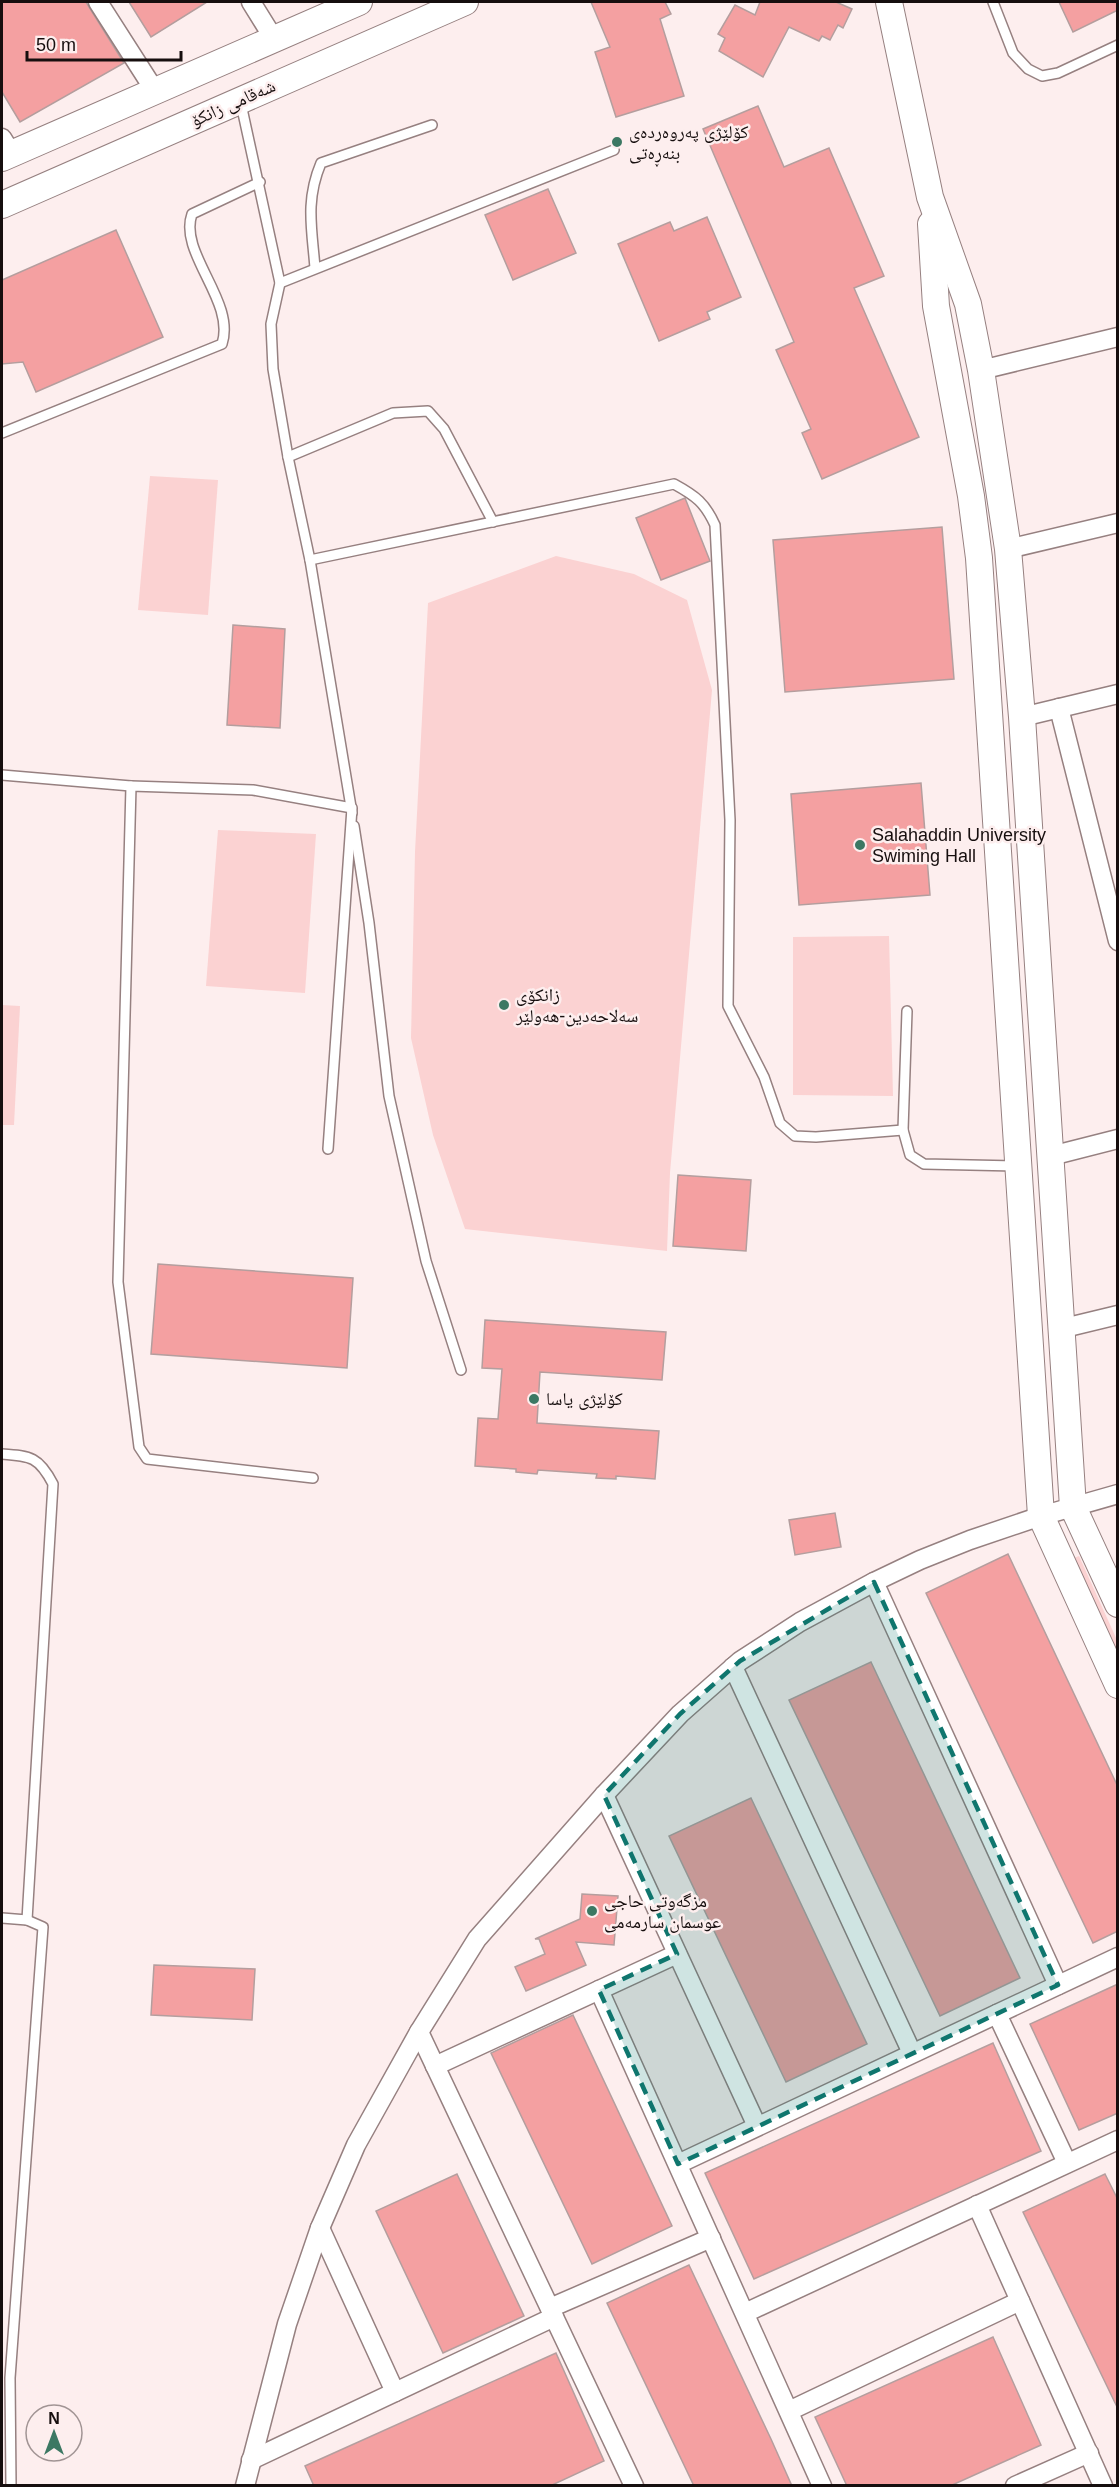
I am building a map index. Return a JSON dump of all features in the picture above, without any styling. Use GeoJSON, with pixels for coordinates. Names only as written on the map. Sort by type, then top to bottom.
{"type":"FeatureCollection","features":[{"type":"Feature","properties":{"kind":"street"},"geometry":{"type":"LineString","coordinates":[[98,2],[154,91]]}},
{"type":"Feature","properties":{"kind":"street"},"geometry":{"type":"LineString","coordinates":[[251,2],[274,39]]}},
{"type":"Feature","properties":{"kind":"street"},"geometry":{"type":"LineString","coordinates":[[5,150],[154,91],[358,2]]}},
{"type":"Feature","properties":{"kind":"street","name":"شەقامی زانکۆ"},"geometry":{"type":"LineString","coordinates":[[2,205],[465,2]]}},
{"type":"Feature","properties":{"kind":"street"},"geometry":{"type":"LineString","coordinates":[[889,2],[930,197],[969,304],[1008,549],[1022,717],[1073,1507],[1118,1604]]}},
{"type":"Feature","properties":{"kind":"street"},"geometry":{"type":"LineString","coordinates":[[930,197],[936,306],[971,496],[979,558],[1041,1516],[1118,1685]]}},
{"type":"Feature","properties":{"kind":"street"},"geometry":{"type":"LineString","coordinates":[[981,370],[1118,337]]}},
{"type":"Feature","properties":{"kind":"street"},"geometry":{"type":"LineString","coordinates":[[1008,549],[1118,523]]}},
{"type":"Feature","properties":{"kind":"street"},"geometry":{"type":"LineString","coordinates":[[1022,717],[1118,694]]}},
{"type":"Feature","properties":{"kind":"street"},"geometry":{"type":"LineString","coordinates":[[1059,708],[1118,941]]}},
{"type":"Feature","properties":{"kind":"street"},"geometry":{"type":"LineString","coordinates":[[999,867],[1032,867]]}},
{"type":"Feature","properties":{"kind":"street"},"geometry":{"type":"LineString","coordinates":[[1051,1156],[1118,1139]]}},
{"type":"Feature","properties":{"kind":"street"},"geometry":{"type":"LineString","coordinates":[[1060,1329],[1118,1315]]}},
{"type":"Feature","properties":{"kind":"street"},"geometry":{"type":"LineString","coordinates":[[245,2486],[287,2324],[320,2228],[356,2145],[419,2032],[477,1939],[604,1795],[680,1714],[733,1667],[800,1622],[874,1582],[970,1540],[1041,1516],[1118,1494]]}},
{"type":"Feature","properties":{"kind":"street"},"geometry":{"type":"LineString","coordinates":[[874,1582],[1058,1985]]}},
{"type":"Feature","properties":{"kind":"street"},"geometry":{"type":"LineString","coordinates":[[733,1667],[912,2054]]}},
{"type":"Feature","properties":{"kind":"street"},"geometry":{"type":"LineString","coordinates":[[604,1795],[757,2126]]}},
{"type":"Feature","properties":{"kind":"street"},"geometry":{"type":"LineString","coordinates":[[435,2066],[677,1954]]}},
{"type":"Feature","properties":{"kind":"street"},"geometry":{"type":"LineString","coordinates":[[678,2164],[1118,1957]]}},
{"type":"Feature","properties":{"kind":"street"},"geometry":{"type":"LineString","coordinates":[[599,1990],[822,2486]]}},
{"type":"Feature","properties":{"kind":"street"},"geometry":{"type":"LineString","coordinates":[[997,2014],[1066,2163]]}},
{"type":"Feature","properties":{"kind":"street"},"geometry":{"type":"LineString","coordinates":[[419,2032],[552,2313],[627,2483]]}},
{"type":"Feature","properties":{"kind":"street"},"geometry":{"type":"LineString","coordinates":[[745,2313],[1118,2140]]}},
{"type":"Feature","properties":{"kind":"street"},"geometry":{"type":"LineString","coordinates":[[977,2205],[1103,2486]]}},
{"type":"Feature","properties":{"kind":"street"},"geometry":{"type":"LineString","coordinates":[[320,2228],[395,2392]]}},
{"type":"Feature","properties":{"kind":"street"},"geometry":{"type":"LineString","coordinates":[[251,2460],[711,2238]]}},
{"type":"Feature","properties":{"kind":"street"},"geometry":{"type":"LineString","coordinates":[[789,2411],[1020,2301]]}},
{"type":"Feature","properties":{"kind":"street"},"geometry":{"type":"LineString","coordinates":[[1015,2486],[1089,2453]]}},
{"type":"Feature","properties":{"kind":"lane"},"geometry":{"type":"LineString","coordinates":[[993,2],[1013,52],[1028,69],[1042,76],[1058,73],[1118,45]]}},
{"type":"Feature","properties":{"kind":"lane"},"geometry":{"type":"LineString","coordinates":[[241,100],[280,283],[271,324],[273,369],[288,457],[310,560],[352,808],[369,922],[389,1096],[426,1261],[460,1370]]}},
{"type":"Feature","properties":{"kind":"lane"},"geometry":{"type":"LineString","coordinates":[[315,268],[309,202],[321,163],[432,125]]}},
{"type":"Feature","properties":{"kind":"lane"},"geometry":{"type":"LineString","coordinates":[[280,283],[614,150]]}},
{"type":"Feature","properties":{"kind":"lane"},"geometry":{"type":"LineString","coordinates":[[2,433],[222,344],[226,332],[224,317],[191,239],[189,222],[192,214],[260,182]]}},
{"type":"Feature","properties":{"kind":"lane"},"geometry":{"type":"LineString","coordinates":[[288,457],[393,413],[428,411],[444,429],[493,522]]}},
{"type":"Feature","properties":{"kind":"lane"},"geometry":{"type":"LineString","coordinates":[[310,560],[674,484],[693,495],[708,508],[715,525],[730,820],[728,1005],[764,1077],[780,1123],[795,1136],[816,1137],[903,1130]]}},
{"type":"Feature","properties":{"kind":"lane"},"geometry":{"type":"LineString","coordinates":[[2,775],[131,786],[253,790],[352,808]]}},
{"type":"Feature","properties":{"kind":"lane"},"geometry":{"type":"LineString","coordinates":[[131,786],[118,1282],[139,1447],[147,1459],[313,1478]]}},
{"type":"Feature","properties":{"kind":"lane"},"geometry":{"type":"LineString","coordinates":[[328,1149],[352,808]]}},
{"type":"Feature","properties":{"kind":"lane"},"geometry":{"type":"LineString","coordinates":[[907,1011],[903,1130],[910,1155],[924,1164],[1019,1166]]}},
{"type":"Feature","properties":{"kind":"lane"},"geometry":{"type":"LineString","coordinates":[[2,1454],[22,1455],[43,1465],[53,1484],[27,1920]]}},
{"type":"Feature","properties":{"kind":"lane"},"geometry":{"type":"LineString","coordinates":[[2,1918],[27,1920],[43,1927],[6,2378],[10,2486]]}},
{"type":"Feature","properties":{"kind":"highlighted area"},"geometry":{"type":"Polygon","coordinates":[[[874,1582],[1058,1985],[678,2164],[599,1990],[677,1954],[604,1795],[680,1714],[740,1661],[874,1582]]]}},
{"type":"Feature","properties":{"kind":"shaded area"},"geometry":{"type":"Polygon","coordinates":[[[150,476],[218,480],[208,615],[138,610],[150,476]]]}},
{"type":"Feature","properties":{"kind":"shaded area"},"geometry":{"type":"Polygon","coordinates":[[[556,556],[634,574],[687,600],[712,690],[670,1173],[667,1251],[465,1229],[433,1135],[411,1038],[415,852],[428,603],[556,556]]]}},
{"type":"Feature","properties":{"kind":"shaded area"},"geometry":{"type":"Polygon","coordinates":[[[218,830],[316,834],[305,993],[206,986],[218,830]]]}},
{"type":"Feature","properties":{"kind":"shaded area"},"geometry":{"type":"Polygon","coordinates":[[[889,936],[893,1096],[793,1095],[793,937],[889,936]]]}},
{"type":"Feature","properties":{"kind":"shaded area"},"geometry":{"type":"Polygon","coordinates":[[[2,1005],[20,1006],[14,1125],[2,1125],[2,1005]]]}},
{"type":"Feature","properties":{"kind":"shaded area"},"geometry":{"type":"Polygon","coordinates":[[[1079,1556],[1117,1640],[1117,1653],[1074,1558],[1079,1556]]]}},
{"type":"Feature","properties":{"kind":"building"},"geometry":{"type":"Polygon","coordinates":[[[2,2],[86,2],[124,63],[20,122],[2,92],[2,2]]]}},
{"type":"Feature","properties":{"kind":"building"},"geometry":{"type":"Polygon","coordinates":[[[129,2],[207,2],[151,37],[129,2]]]}},
{"type":"Feature","properties":{"kind":"building"},"geometry":{"type":"Polygon","coordinates":[[[591,2],[665,2],[671,14],[660,19],[684,96],[616,117],[595,52],[610,47],[591,2]]]}},
{"type":"Feature","properties":{"kind":"building"},"geometry":{"type":"Polygon","coordinates":[[[760,2],[836,2],[852,9],[843,28],[838,25],[830,40],[822,36],[819,41],[789,27],[763,77],[719,51],[725,38],[718,34],[735,5],[755,15],[760,2]]]}},
{"type":"Feature","properties":{"kind":"building"},"geometry":{"type":"Polygon","coordinates":[[[1059,2],[1118,2],[1118,10],[1073,32],[1059,2]]]}},
{"type":"Feature","properties":{"kind":"building"},"geometry":{"type":"Polygon","coordinates":[[[758,106],[784,167],[829,148],[884,276],[854,288],[919,437],[822,479],[802,433],[811,429],[776,350],[794,342],[703,129],[758,106]]]}},
{"type":"Feature","properties":{"kind":"building"},"geometry":{"type":"Polygon","coordinates":[[[548,189],[576,253],[513,280],[485,215],[548,189]]]}},
{"type":"Feature","properties":{"kind":"building"},"geometry":{"type":"Polygon","coordinates":[[[707,217],[741,297],[707,312],[710,319],[659,341],[618,244],[670,222],[674,231],[707,217]]]}},
{"type":"Feature","properties":{"kind":"building"},"geometry":{"type":"Polygon","coordinates":[[[116,230],[163,337],[36,392],[23,362],[2,364],[2,280],[116,230]]]}},
{"type":"Feature","properties":{"kind":"building"},"geometry":{"type":"Polygon","coordinates":[[[685,498],[710,561],[661,580],[636,518],[685,498]]]}},
{"type":"Feature","properties":{"kind":"building"},"geometry":{"type":"Polygon","coordinates":[[[942,527],[954,679],[785,692],[773,540],[942,527]]]}},
{"type":"Feature","properties":{"kind":"building"},"geometry":{"type":"Polygon","coordinates":[[[233,625],[285,629],[280,728],[227,725],[233,625]]]}},
{"type":"Feature","properties":{"kind":"building","name":"Salahaddin University Swiming Hall"},"geometry":{"type":"Polygon","coordinates":[[[921,783],[930,895],[799,905],[791,794],[921,783]]]}},
{"type":"Feature","properties":{"kind":"building"},"geometry":{"type":"Polygon","coordinates":[[[678,1175],[751,1180],[746,1251],[673,1246],[678,1175]]]}},
{"type":"Feature","properties":{"kind":"building"},"geometry":{"type":"Polygon","coordinates":[[[158,1264],[353,1278],[347,1368],[151,1354],[158,1264]]]}},
{"type":"Feature","properties":{"kind":"building"},"geometry":{"type":"Polygon","coordinates":[[[485,1320],[666,1332],[662,1380],[540,1372],[537,1423],[659,1431],[655,1479],[616,1476],[616,1479],[596,1478],[597,1474],[538,1470],[537,1474],[516,1472],[516,1469],[475,1466],[478,1418],[498,1419],[502,1369],[482,1368],[485,1320]]]}},
{"type":"Feature","properties":{"kind":"building"},"geometry":{"type":"Polygon","coordinates":[[[835,1513],[841,1547],[795,1555],[789,1520],[835,1513]]]}},
{"type":"Feature","properties":{"kind":"building"},"geometry":{"type":"Polygon","coordinates":[[[1008,1554],[1118,1787],[1118,1931],[1093,1943],[926,1593],[1008,1554]]]}},
{"type":"Feature","properties":{"kind":"building"},"geometry":{"type":"Polygon","coordinates":[[[871,1662],[1020,1978],[940,2016],[789,1700],[871,1662]]]}},
{"type":"Feature","properties":{"kind":"building"},"geometry":{"type":"Polygon","coordinates":[[[751,1798],[867,2044],[786,2082],[669,1836],[751,1798]]]}},
{"type":"Feature","properties":{"kind":"building"},"geometry":{"type":"Polygon","coordinates":[[[582,1894],[618,1896],[614,1945],[576,1942],[586,1965],[526,1991],[515,1967],[545,1954],[539,1939],[535,1939],[580,1919],[582,1894]]]}},
{"type":"Feature","properties":{"kind":"building"},"geometry":{"type":"Polygon","coordinates":[[[154,1965],[255,1969],[252,2020],[151,2015],[154,1965]]]}},
{"type":"Feature","properties":{"kind":"building"},"geometry":{"type":"Polygon","coordinates":[[[1118,1984],[1118,2113],[1079,2130],[1030,2024],[1118,1984]]]}},
{"type":"Feature","properties":{"kind":"building"},"geometry":{"type":"Polygon","coordinates":[[[573,2015],[672,2226],[592,2264],[491,2053],[573,2015]]]}},
{"type":"Feature","properties":{"kind":"building"},"geometry":{"type":"Polygon","coordinates":[[[993,2043],[1041,2151],[754,2279],[705,2173],[993,2043]]]}},
{"type":"Feature","properties":{"kind":"building"},"geometry":{"type":"Polygon","coordinates":[[[457,2174],[524,2316],[443,2353],[376,2211],[457,2174]]]}},
{"type":"Feature","properties":{"kind":"building"},"geometry":{"type":"Polygon","coordinates":[[[1105,2174],[1118,2200],[1118,2409],[1023,2212],[1105,2174]]]}},
{"type":"Feature","properties":{"kind":"building"},"geometry":{"type":"Polygon","coordinates":[[[689,2265],[792,2486],[694,2486],[607,2303],[689,2265]]]}},
{"type":"Feature","properties":{"kind":"building"},"geometry":{"type":"Polygon","coordinates":[[[993,2337],[1041,2445],[950,2486],[847,2486],[815,2417],[993,2337]]]}},
{"type":"Feature","properties":{"kind":"building"},"geometry":{"type":"Polygon","coordinates":[[[556,2353],[604,2461],[550,2486],[314,2486],[305,2466],[556,2353]]]}},
{"type":"Feature","properties":{"kind":"place","name":"کۆلێژی پەروەردەی بنەڕەتی"},"geometry":{"type":"Point","coordinates":[617,142]}},
{"type":"Feature","properties":{"kind":"place","name":"Salahaddin University Swiming Hall"},"geometry":{"type":"Point","coordinates":[860,845]}},
{"type":"Feature","properties":{"kind":"place","name":"زانکۆی سەلاحەدین-هەولێر"},"geometry":{"type":"Point","coordinates":[504,1005]}},
{"type":"Feature","properties":{"kind":"place","name":"کۆلێژی یاسا"},"geometry":{"type":"Point","coordinates":[534,1399]}},
{"type":"Feature","properties":{"kind":"place","name":"مزگەوتی حاجی عوسمان سارمەمی"},"geometry":{"type":"Point","coordinates":[592,1911]}}]}
